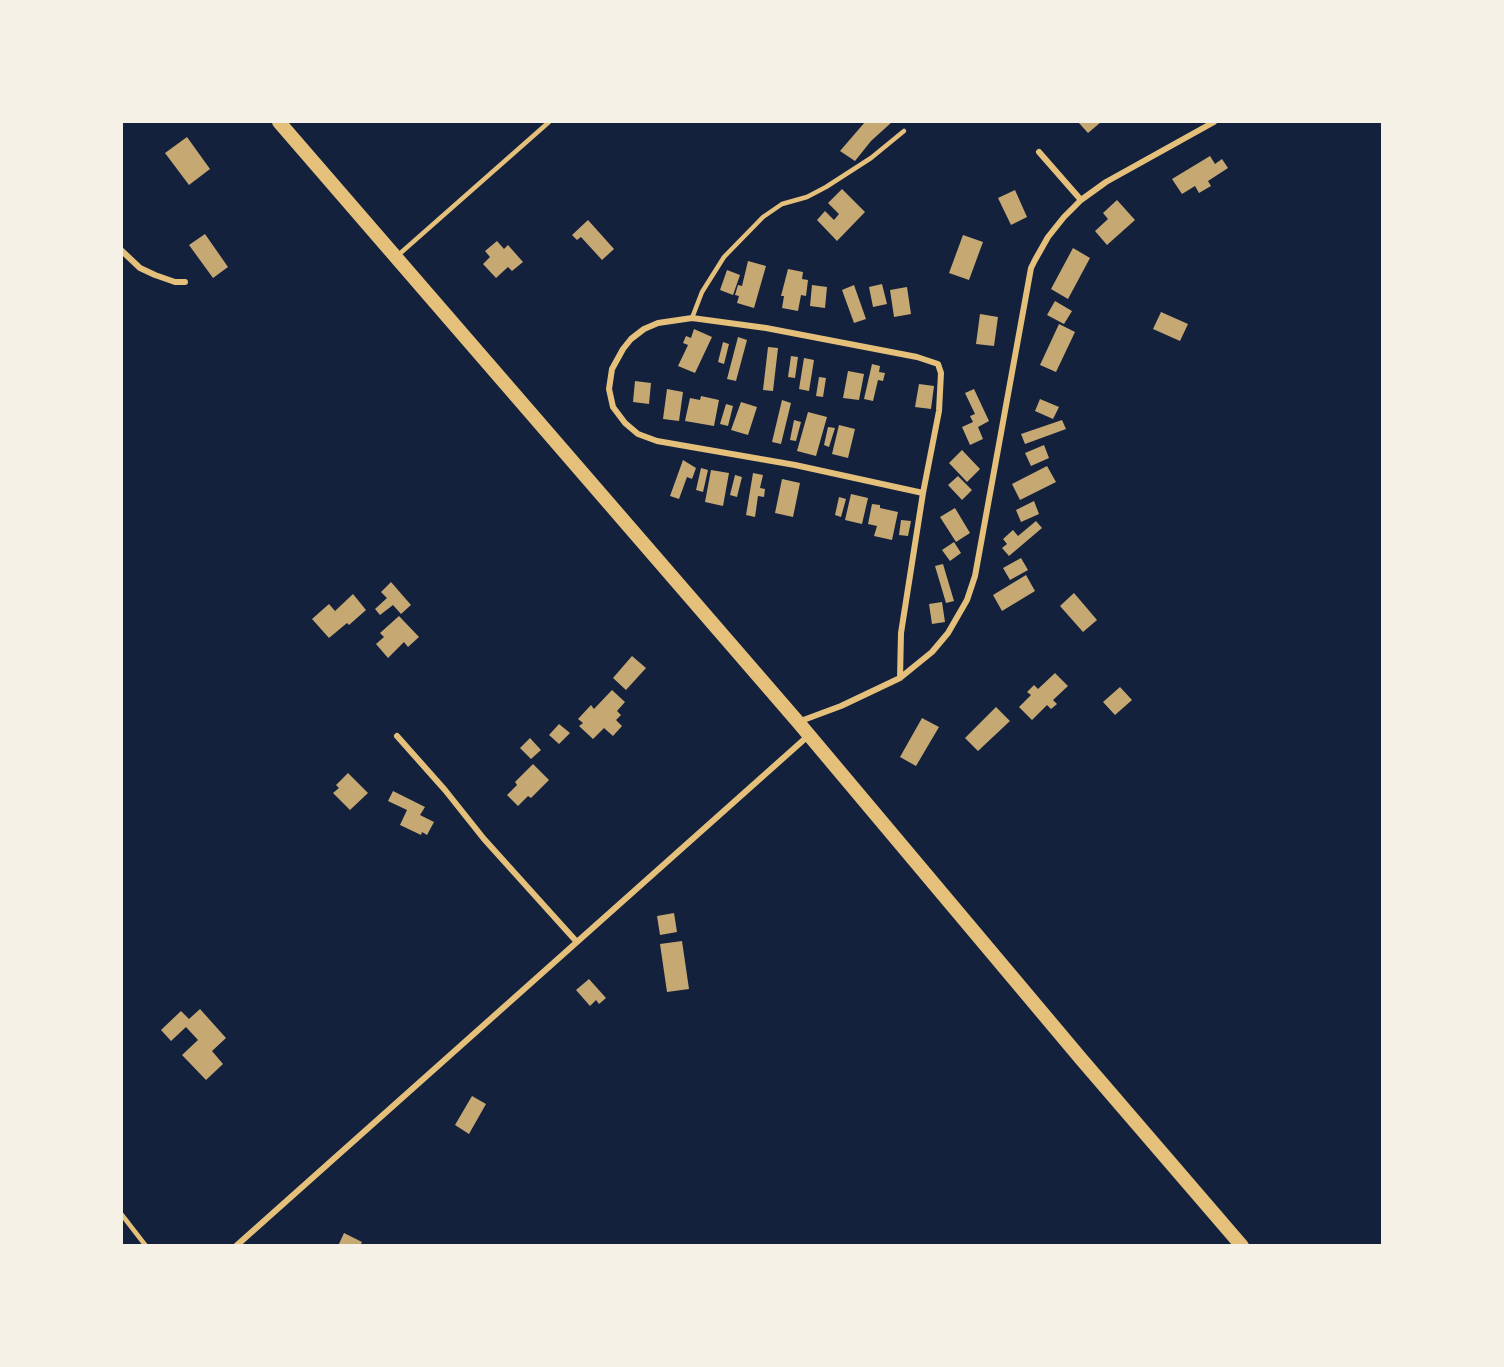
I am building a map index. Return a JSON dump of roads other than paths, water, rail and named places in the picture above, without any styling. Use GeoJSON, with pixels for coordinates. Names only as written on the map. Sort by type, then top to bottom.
{"type":"FeatureCollection","features":[{"type":"Feature","properties":{"kind":"main road"},"geometry":{"type":"LineString","coordinates":[[279,122],[798,722],[1082,1060],[1242,1245]]}},
{"type":"Feature","properties":{"kind":"street"},"geometry":{"type":"LineString","coordinates":[[798,722],[841,706],[900,678],[943,640],[957,620],[975,576],[1031,268],[1048,237],[1081,200],[1106,182],[1214,122]]}},
{"type":"Feature","properties":{"kind":"street"},"geometry":{"type":"LineString","coordinates":[[1039,152],[1081,200]]}},
{"type":"Feature","properties":{"kind":"street"},"geometry":{"type":"LineString","coordinates":[[122,251],[140,268],[175,282],[185,282]]}},
{"type":"Feature","properties":{"kind":"street"},"geometry":{"type":"LineString","coordinates":[[900,678],[901,633],[939,411],[941,373],[938,364],[917,357],[766,328],[692,318],[658,323],[644,329],[631,339],[617,358],[610,378],[610,398],[613,407],[625,423],[639,434],[657,441],[795,465],[923,494]]}},
{"type":"Feature","properties":{"kind":"street"},"geometry":{"type":"LineString","coordinates":[[236,1245],[809,735]]}},
{"type":"Feature","properties":{"kind":"street"},"geometry":{"type":"LineString","coordinates":[[398,736],[445,790],[484,840],[576,941]]}},
{"type":"Feature","properties":{"kind":"lane"},"geometry":{"type":"LineString","coordinates":[[396,257],[549,122]]}},
{"type":"Feature","properties":{"kind":"lane"},"geometry":{"type":"LineString","coordinates":[[692,318],[702,292],[724,257],[763,217],[782,204],[807,197],[826,186],[871,158],[904,131]]}},
{"type":"Feature","properties":{"kind":"lane"},"geometry":{"type":"LineString","coordinates":[[122,1215],[146,1245]]}}]}
